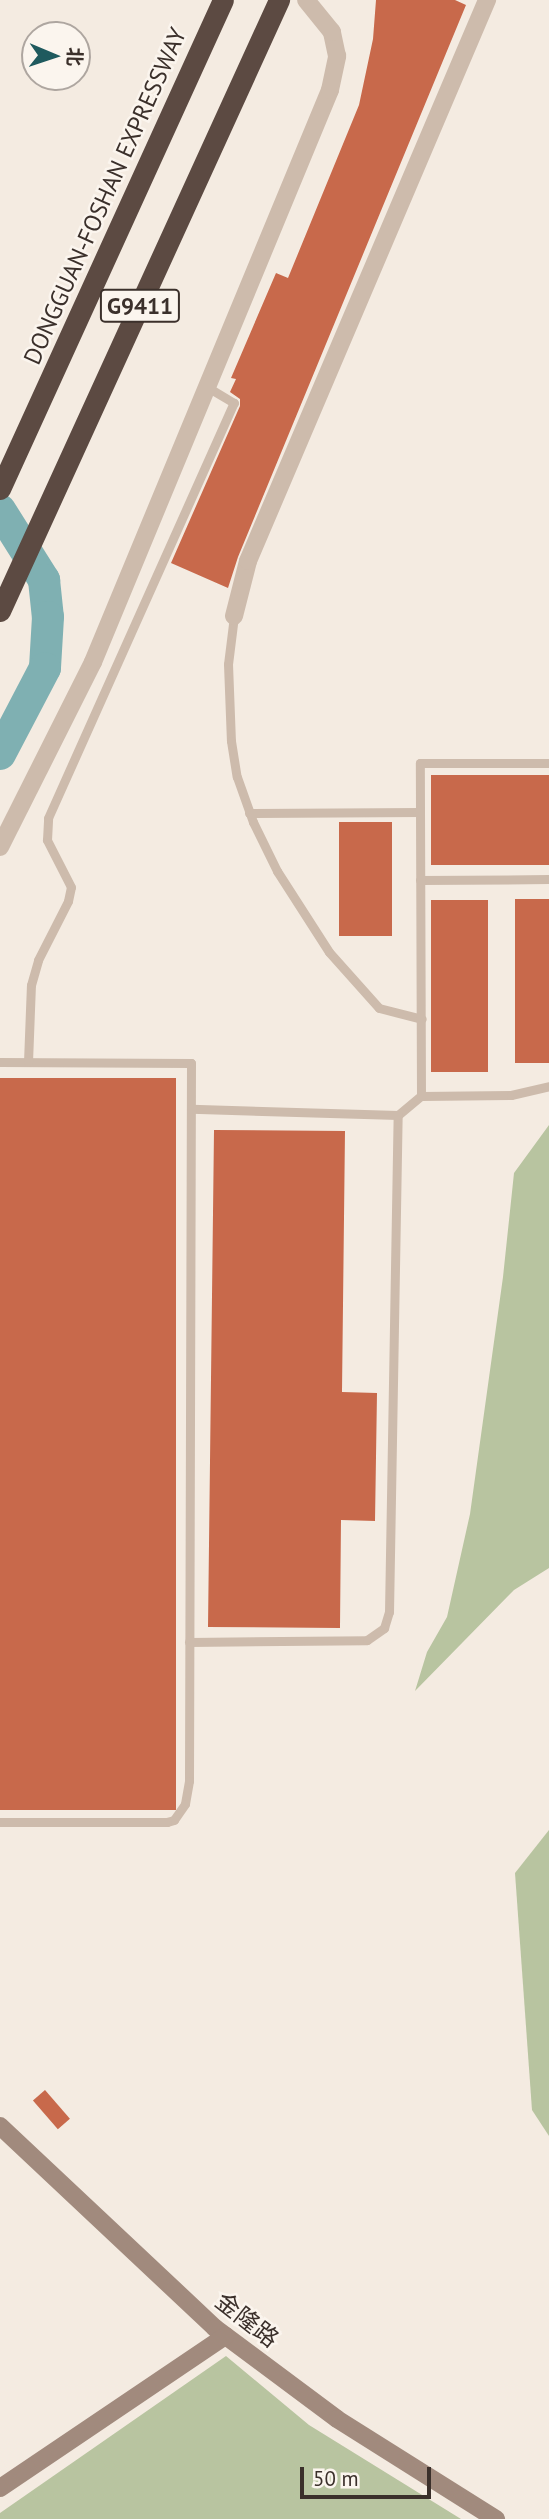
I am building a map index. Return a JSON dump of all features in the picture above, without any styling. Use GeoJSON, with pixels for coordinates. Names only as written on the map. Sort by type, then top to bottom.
{"type":"FeatureCollection","features":[{"type":"Feature","properties":{"kind":"highway","name":"DONGGUAN-FOSHAN EXPRESSWAY"},"geometry":{"type":"LineString","coordinates":[[0,489],[223,0]]}},
{"type":"Feature","properties":{"kind":"highway","name":"G9411"},"geometry":{"type":"LineString","coordinates":[[0,611],[279,0]]}},
{"type":"Feature","properties":{"kind":"main road","name":"金隆路"},"geometry":{"type":"LineString","coordinates":[[0,2126],[80,2205],[225,2336],[337,2419],[495,2518]]}},
{"type":"Feature","properties":{"kind":"main road"},"geometry":{"type":"LineString","coordinates":[[0,2488],[225,2336]]}},
{"type":"Feature","properties":{"kind":"street"},"geometry":{"type":"LineString","coordinates":[[0,847],[93,662],[330,90],[337,56],[332,32],[306,0]]}},
{"type":"Feature","properties":{"kind":"street"},"geometry":{"type":"LineString","coordinates":[[234,615],[248,561],[487,0]]}},
{"type":"Feature","properties":{"kind":"lane"},"geometry":{"type":"LineString","coordinates":[[28,1062],[31,985],[38,960],[68,901],[71,887],[47,840],[48,818],[234,402],[207,387]]}},
{"type":"Feature","properties":{"kind":"lane"},"geometry":{"type":"LineString","coordinates":[[234,615],[227,702],[237,777],[249,813],[277,871],[329,952],[379,1008],[422,1019]]}},
{"type":"Feature","properties":{"kind":"lane"},"geometry":{"type":"LineString","coordinates":[[421,1096],[420,763],[549,763]]}},
{"type":"Feature","properties":{"kind":"lane"},"geometry":{"type":"LineString","coordinates":[[249,813],[420,812]]}},
{"type":"Feature","properties":{"kind":"lane"},"geometry":{"type":"LineString","coordinates":[[420,880],[549,879]]}},
{"type":"Feature","properties":{"kind":"lane"},"geometry":{"type":"LineString","coordinates":[[0,1062],[191,1063],[189,1781],[185,1804],[174,1820],[0,1822]]}},
{"type":"Feature","properties":{"kind":"lane"},"geometry":{"type":"LineString","coordinates":[[191,1109],[398,1115],[421,1096],[510,1095],[549,1086]]}},
{"type":"Feature","properties":{"kind":"lane"},"geometry":{"type":"LineString","coordinates":[[189,1643],[367,1640],[384,1628],[389,1612],[398,1115]]}},
{"type":"Feature","properties":{"kind":"green space"},"geometry":{"type":"Polygon","coordinates":[[[549,1125],[549,1568],[514,1590],[415,1691],[427,1652],[447,1617],[470,1514],[503,1277],[514,1173],[549,1125]]]}},
{"type":"Feature","properties":{"kind":"green space"},"geometry":{"type":"Polygon","coordinates":[[[549,1830],[549,2136],[532,2110],[515,1873],[549,1830]]]}},
{"type":"Feature","properties":{"kind":"green space"},"geometry":{"type":"Polygon","coordinates":[[[226,2356],[309,2425],[461,2519],[0,2519],[0,2513],[226,2356]]]}},
{"type":"Feature","properties":{"kind":"building"},"geometry":{"type":"Polygon","coordinates":[[[376,0],[455,0],[466,5],[238,557],[228,588],[171,563],[240,406],[240,399],[230,392],[236,379],[231,378],[276,273],[288,278],[359,105],[373,39],[376,0]]]}},
{"type":"Feature","properties":{"kind":"building"},"geometry":{"type":"Polygon","coordinates":[[[431,775],[549,775],[549,865],[431,865],[431,775]]]}},
{"type":"Feature","properties":{"kind":"building"},"geometry":{"type":"Polygon","coordinates":[[[339,822],[392,822],[392,936],[339,936],[339,822]]]}},
{"type":"Feature","properties":{"kind":"building"},"geometry":{"type":"Polygon","coordinates":[[[515,899],[549,899],[549,1063],[515,1063],[515,899]]]}},
{"type":"Feature","properties":{"kind":"building"},"geometry":{"type":"Polygon","coordinates":[[[431,900],[488,900],[488,1072],[431,1072],[431,900]]]}},
{"type":"Feature","properties":{"kind":"building"},"geometry":{"type":"Polygon","coordinates":[[[0,1078],[176,1078],[176,1810],[0,1810],[0,1078]]]}},
{"type":"Feature","properties":{"kind":"building"},"geometry":{"type":"Polygon","coordinates":[[[214,1130],[345,1131],[342,1392],[377,1393],[375,1521],[341,1520],[340,1628],[208,1627],[214,1130]]]}},
{"type":"Feature","properties":{"kind":"building"},"geometry":{"type":"Polygon","coordinates":[[[45,2090],[70,2119],[58,2129],[33,2100],[45,2090]]]}},
{"type":"Feature","properties":{"kind":"waterway"},"geometry":{"type":"LineString","coordinates":[[0,510],[44,580],[48,617],[45,668],[0,754]]}}]}
